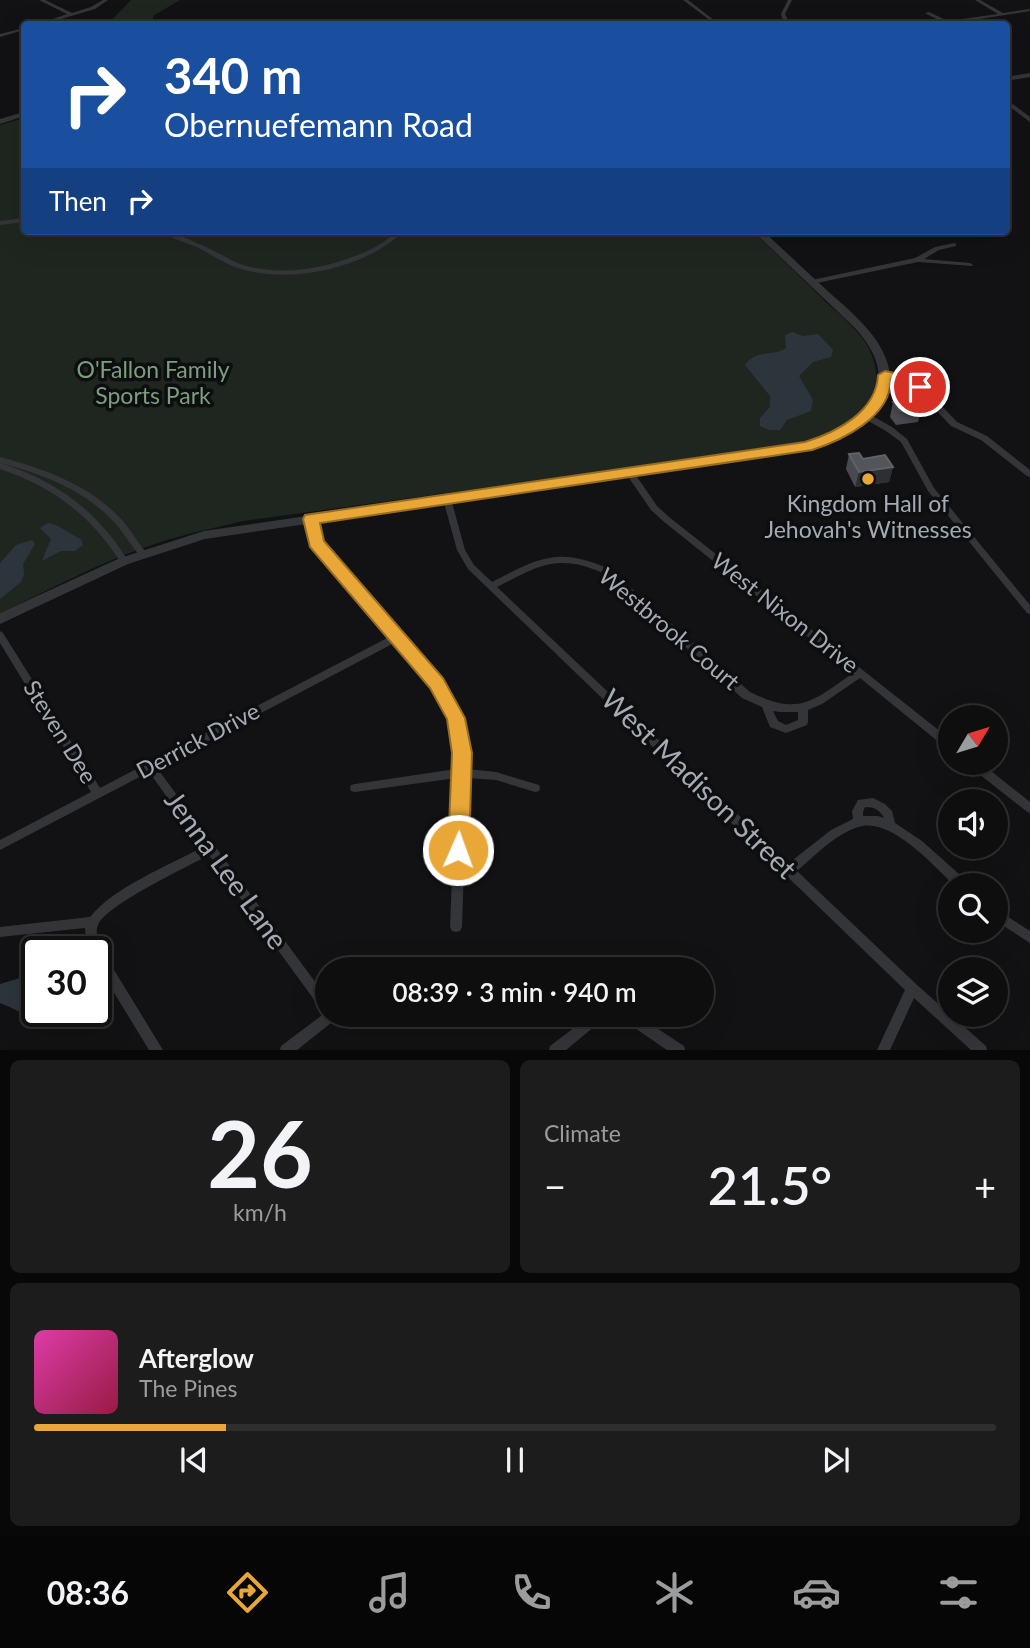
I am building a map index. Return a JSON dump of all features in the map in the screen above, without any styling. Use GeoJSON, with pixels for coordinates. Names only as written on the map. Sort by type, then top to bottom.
{"type":"FeatureCollection","features":[{"type":"Feature","properties":{"kind":"street"},"geometry":{"type":"LineString","coordinates":[[41,0],[72,15]]}},
{"type":"Feature","properties":{"kind":"street"},"geometry":{"type":"LineString","coordinates":[[51,21],[106,0]]}},
{"type":"Feature","properties":{"kind":"street"},"geometry":{"type":"LineString","coordinates":[[686,1],[698,0]]}},
{"type":"Feature","properties":{"kind":"street"},"geometry":{"type":"LineString","coordinates":[[786,21],[783,14],[790,0]]}},
{"type":"Feature","properties":{"kind":"street"},"geometry":{"type":"LineString","coordinates":[[977,0],[1002,14]]}},
{"type":"Feature","properties":{"kind":"street"},"geometry":{"type":"LineString","coordinates":[[686,1],[712,21]]}},
{"type":"Feature","properties":{"kind":"street"},"geometry":{"type":"LineString","coordinates":[[961,21],[1030,10]]}},
{"type":"Feature","properties":{"kind":"street"},"geometry":{"type":"LineString","coordinates":[[927,13],[939,21]]}},
{"type":"Feature","properties":{"kind":"street"},"geometry":{"type":"LineString","coordinates":[[0,30],[8,34]]}},
{"type":"Feature","properties":{"kind":"street"},"geometry":{"type":"LineString","coordinates":[[0,36],[21,30]]}},
{"type":"Feature","properties":{"kind":"street"},"geometry":{"type":"LineString","coordinates":[[1010,78],[1030,75]]}},
{"type":"Feature","properties":{"kind":"street"},"geometry":{"type":"LineString","coordinates":[[1010,104],[1030,120]]}},
{"type":"Feature","properties":{"kind":"street"},"geometry":{"type":"LineString","coordinates":[[0,122],[21,115]]}},
{"type":"Feature","properties":{"kind":"street"},"geometry":{"type":"LineString","coordinates":[[0,223],[21,220]]}},
{"type":"Feature","properties":{"kind":"street"},"geometry":{"type":"LineString","coordinates":[[172,235],[235,264],[254,269],[310,269],[363,256],[396,235]]}},
{"type":"Feature","properties":{"kind":"street"},"geometry":{"type":"LineString","coordinates":[[219,255],[259,264],[303,264],[359,251],[388,235]]}},
{"type":"Feature","properties":{"kind":"street"},"geometry":{"type":"LineString","coordinates":[[0,619],[142,553],[232,529],[807,446],[829,439],[866,416],[880,397],[885,375],[880,355],[870,339],[762,235]]}},
{"type":"Feature","properties":{"kind":"street"},"geometry":{"type":"LineString","coordinates":[[917,260],[937,248],[954,245]]}},
{"type":"Feature","properties":{"kind":"street"},"geometry":{"type":"LineString","coordinates":[[812,282],[917,260],[970,265]]}},
{"type":"Feature","properties":{"kind":"street"},"geometry":{"type":"LineString","coordinates":[[885,375],[915,383],[954,424],[984,438],[1030,474]]}},
{"type":"Feature","properties":{"kind":"street"},"geometry":{"type":"LineString","coordinates":[[866,416],[904,441],[931,489],[1030,611]]}},
{"type":"Feature","properties":{"kind":"street"},"geometry":{"type":"LineString","coordinates":[[0,460],[41,473],[79,490],[118,521],[142,553]]}},
{"type":"Feature","properties":{"kind":"street"},"geometry":{"type":"LineString","coordinates":[[0,466],[32,478],[83,510],[110,538],[124,561]]}},
{"type":"Feature","properties":{"kind":"street","name":"West Nixon Drive"},"geometry":{"type":"LineString","coordinates":[[631,472],[654,508],[666,519],[938,735]]}},
{"type":"Feature","properties":{"kind":"street","name":"West Madison Street"},"geometry":{"type":"LineString","coordinates":[[447,499],[465,559],[491,586],[912,988],[981,1049]]}},
{"type":"Feature","properties":{"kind":"street"},"geometry":{"type":"LineString","coordinates":[[311,519],[316,543],[437,683],[456,718],[462,753],[456,927]]}},
{"type":"Feature","properties":{"kind":"street","name":"Westbrook Court"},"geometry":{"type":"LineString","coordinates":[[491,586],[548,560],[576,559],[592,564],[606,571],[746,695],[766,705],[803,710],[860,673]]}},
{"type":"Feature","properties":{"kind":"street","name":"Steven Dee"},"geometry":{"type":"LineString","coordinates":[[0,635],[98,794]]}},
{"type":"Feature","properties":{"kind":"street","name":"Derrick Drive"},"geometry":{"type":"LineString","coordinates":[[0,845],[396,638]]}},
{"type":"Feature","properties":{"kind":"street","name":"Westbrook Court"},"geometry":{"type":"LineString","coordinates":[[766,705],[774,724],[786,729],[803,722],[803,710]]}},
{"type":"Feature","properties":{"kind":"street","name":"Jenna Lee Lane"},"geometry":{"type":"LineString","coordinates":[[150,766],[315,991]]}},
{"type":"Feature","properties":{"kind":"street"},"geometry":{"type":"LineString","coordinates":[[355,788],[461,773],[496,776],[535,788]]}},
{"type":"Feature","properties":{"kind":"street"},"geometry":{"type":"LineString","coordinates":[[988,775],[1030,808]]}},
{"type":"Feature","properties":{"kind":"street"},"geometry":{"type":"LineString","coordinates":[[859,822],[857,811],[862,803],[869,802],[879,805],[887,812],[890,825]]}},
{"type":"Feature","properties":{"kind":"street"},"geometry":{"type":"LineString","coordinates":[[789,870],[835,834],[859,822],[874,820],[890,825],[948,873]]}},
{"type":"Feature","properties":{"kind":"street"},"geometry":{"type":"LineString","coordinates":[[157,1049],[94,949],[91,936],[93,922],[114,901],[212,848]]}},
{"type":"Feature","properties":{"kind":"street"},"geometry":{"type":"LineString","coordinates":[[0,932],[93,922]]}},
{"type":"Feature","properties":{"kind":"street"},"geometry":{"type":"LineString","coordinates":[[1008,923],[1030,939]]}},
{"type":"Feature","properties":{"kind":"street"},"geometry":{"type":"LineString","coordinates":[[883,1049],[912,988]]}},
{"type":"Feature","properties":{"kind":"street"},"geometry":{"type":"LineString","coordinates":[[286,1049],[316,1027]]}},
{"type":"Feature","properties":{"kind":"street"},"geometry":{"type":"LineString","coordinates":[[555,1049],[584,1027]]}},
{"type":"Feature","properties":{"kind":"street"},"geometry":{"type":"LineString","coordinates":[[645,1027],[679,1049]]}},
{"type":"Feature","properties":{"kind":"green space"},"geometry":{"type":"Polygon","coordinates":[[[131,0],[180,0],[153,16],[154,21],[111,21],[131,0]]]}},
{"type":"Feature","properties":{"kind":"green space","name":"O'Fallon Family Sports Park"},"geometry":{"type":"Polygon","coordinates":[[[21,119],[21,235],[757,235],[863,339],[875,364],[874,390],[860,412],[846,424],[812,440],[738,453],[243,521],[180,536],[125,555],[0,613],[0,125],[21,119]]]}},
{"type":"Feature","properties":{"kind":"shaded area"},"geometry":{"type":"Polygon","coordinates":[[[792,332],[803,336],[818,334],[833,350],[831,357],[813,362],[799,376],[813,400],[811,411],[787,420],[780,430],[769,430],[760,426],[760,418],[770,407],[770,396],[745,365],[754,357],[786,348],[785,335],[792,332]]]}},
{"type":"Feature","properties":{"kind":"shaded area"},"geometry":{"type":"Polygon","coordinates":[[[48,523],[81,539],[83,545],[75,551],[61,551],[42,561],[51,539],[40,528],[48,523]]]}},
{"type":"Feature","properties":{"kind":"shaded area"},"geometry":{"type":"Polygon","coordinates":[[[32,540],[35,544],[23,564],[24,575],[21,582],[0,599],[0,563],[16,545],[32,540]]]}},
{"type":"Feature","properties":{"kind":"shaded area"},"geometry":{"type":"Polygon","coordinates":[[[21,978],[21,1012],[0,1003],[0,984],[21,978]]]}},
{"type":"Feature","properties":{"kind":"building"},"geometry":{"type":"Polygon","coordinates":[[[915,399],[922,408],[900,411],[893,402],[915,399]]]}},
{"type":"Feature","properties":{"kind":"building"},"geometry":{"type":"Polygon","coordinates":[[[859,453],[863,459],[885,455],[893,467],[859,472],[849,454],[859,453]]]}},
{"type":"Feature","properties":{"kind":"place","name":"Kingdom Hall of Jehovah's Witnesses"},"geometry":{"type":"Point","coordinates":[868,479]}},
{"type":"Feature","properties":{"kind":"route"},"geometry":{"type":"LineString","coordinates":[[458,850],[462,753],[456,718],[437,683],[316,543],[311,519],[807,446],[829,439],[866,416],[880,397],[885,375],[909,380],[920,387]]}}]}
